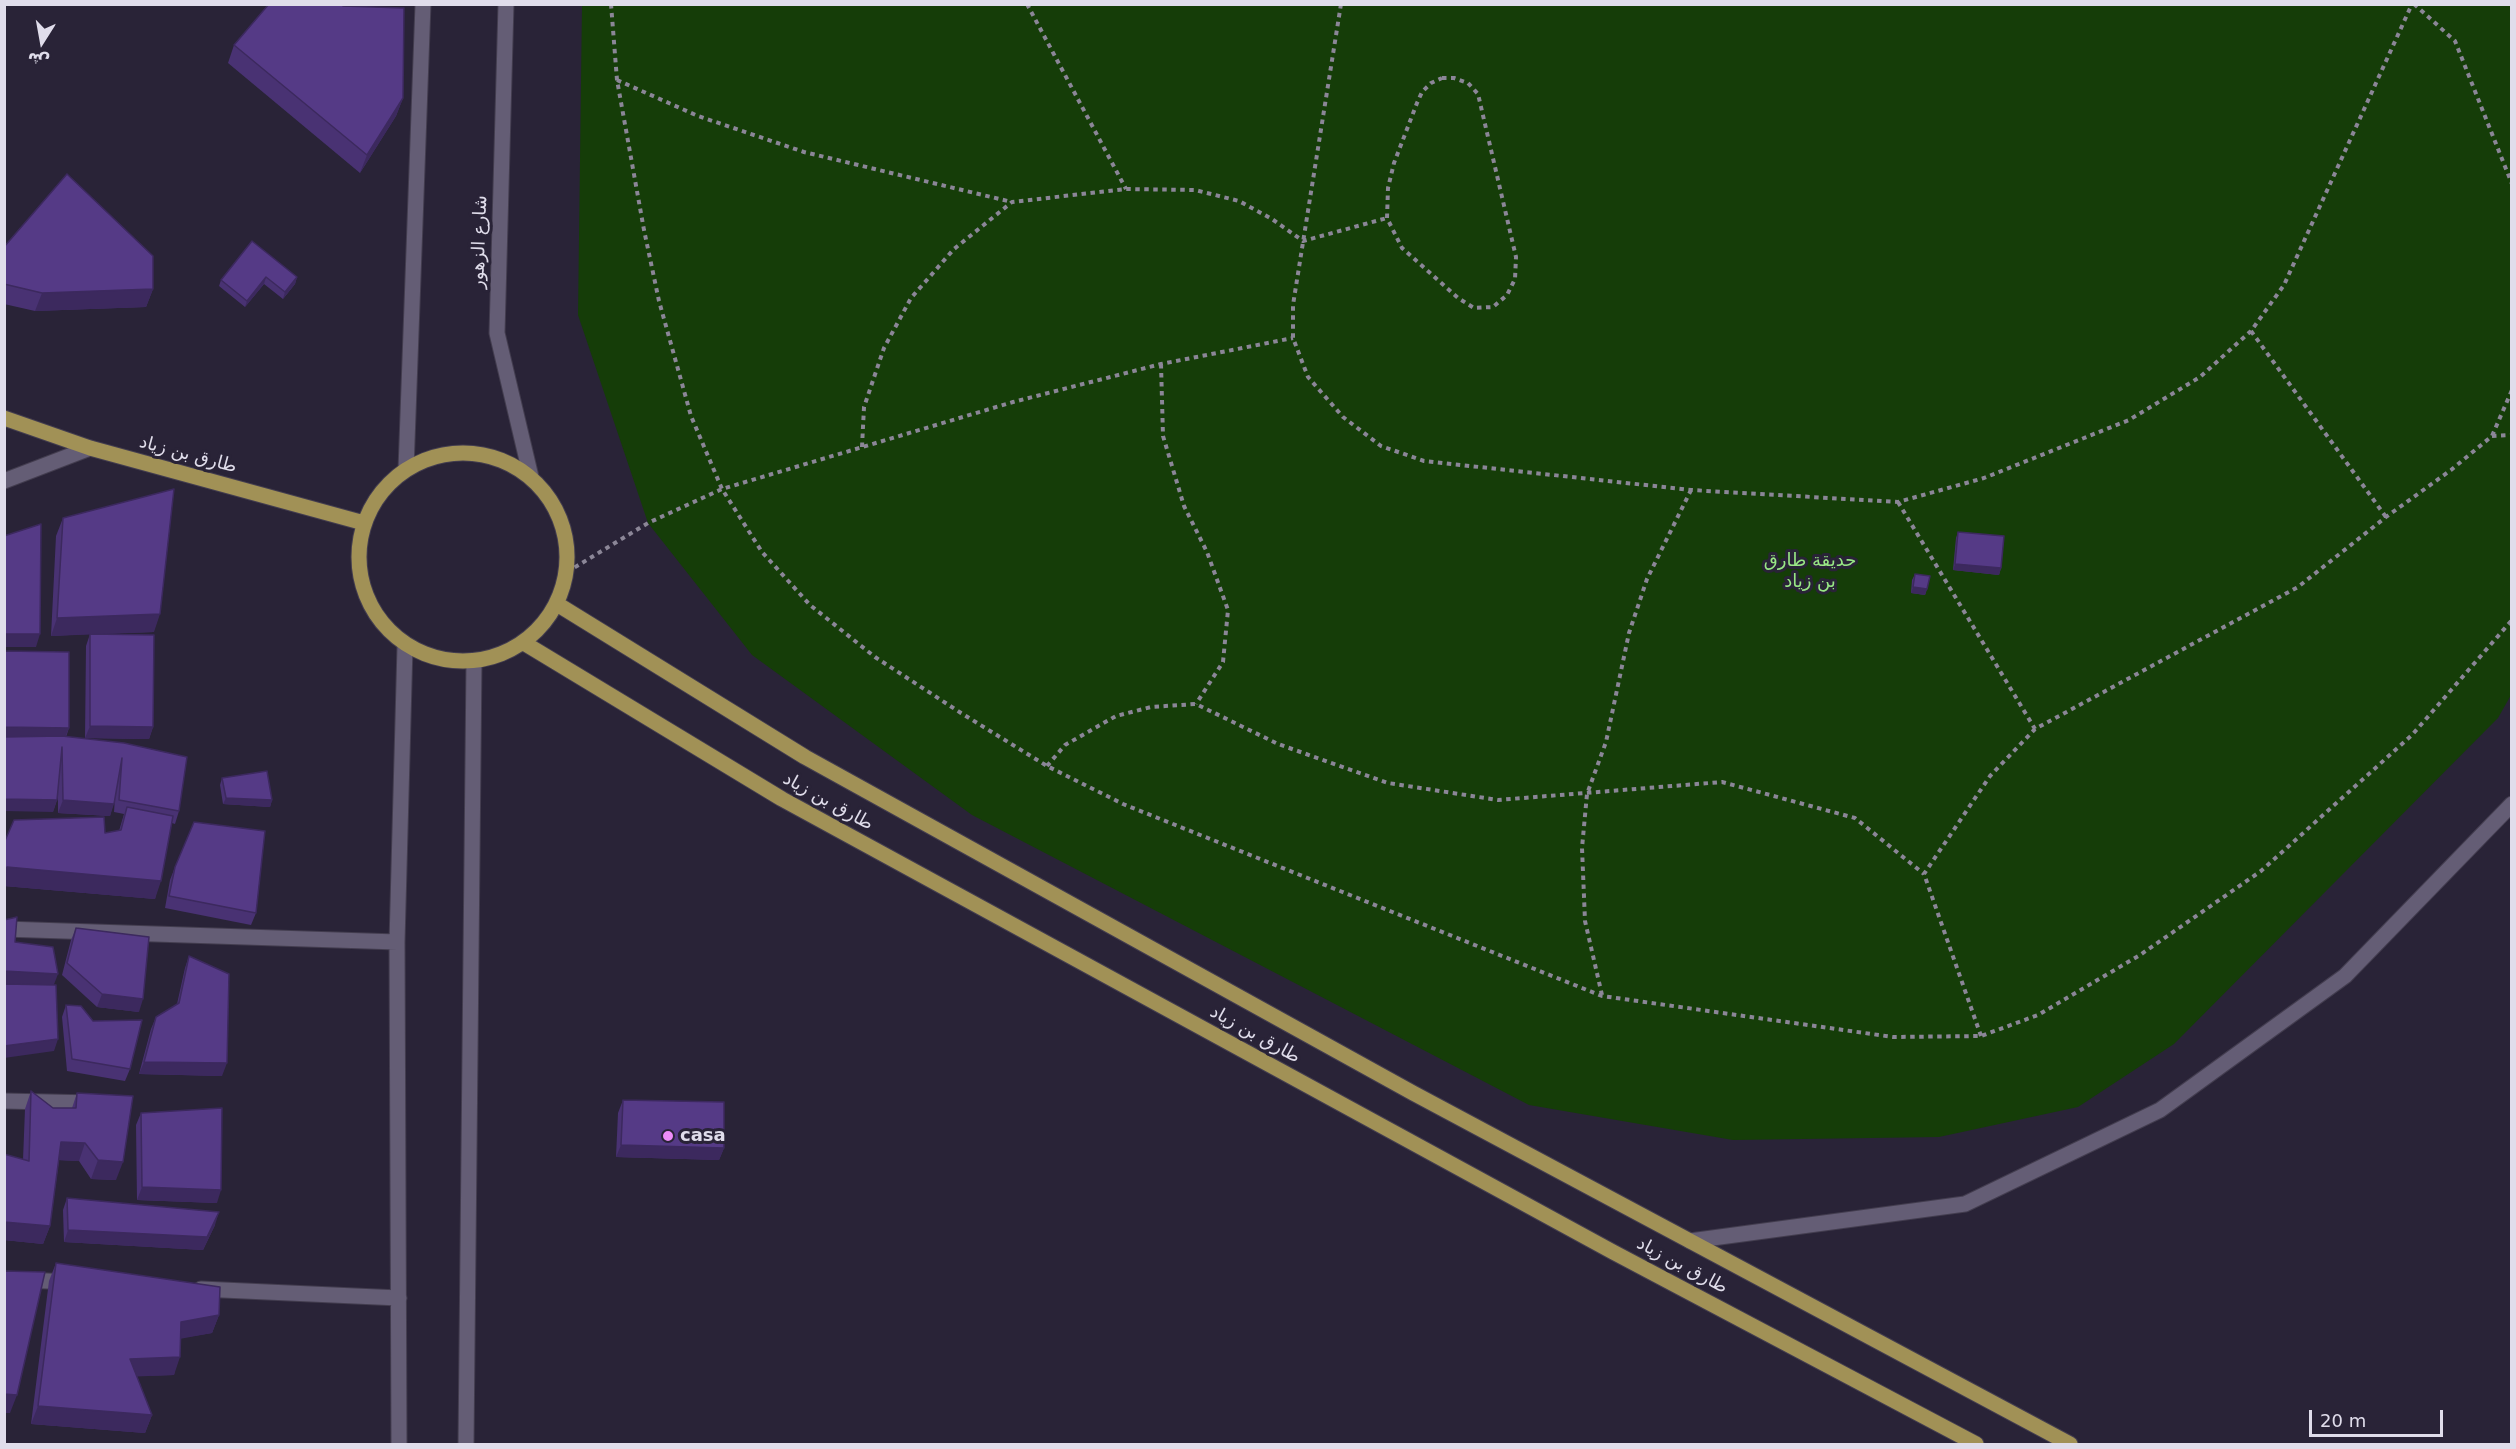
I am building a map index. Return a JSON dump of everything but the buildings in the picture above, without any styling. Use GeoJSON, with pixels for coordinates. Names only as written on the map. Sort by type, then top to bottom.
{"type":"FeatureCollection","features":[{"type":"Feature","properties":{"kind":"main road","name":"طارق بن زياد"},"geometry":{"type":"LineString","coordinates":[[4,418],[90,448],[364,523]]}},
{"type":"Feature","properties":{"kind":"main road"},"geometry":{"type":"LineString","coordinates":[[470,453],[502,460],[531,477],[553,504],[566,537],[567,572],[557,604],[543,625],[524,643],[501,655],[474,661],[438,660],[405,646],[380,622],[363,591],[357,557],[364,523],[380,493],[406,469],[436,456],[470,453]]}},
{"type":"Feature","properties":{"kind":"main road"},"geometry":{"type":"LineString","coordinates":[[557,604],[805,757],[1403,1087],[2070,1444]]}},
{"type":"Feature","properties":{"kind":"main road","name":"طارق بن زياد"},"geometry":{"type":"LineString","coordinates":[[524,643],[782,799],[1613,1252],[1976,1444]]}},
{"type":"Feature","properties":{"kind":"street"},"geometry":{"type":"LineString","coordinates":[[406,469],[423,4]]}},
{"type":"Feature","properties":{"kind":"street","name":"شارع الزهور"},"geometry":{"type":"LineString","coordinates":[[506,4],[497,333],[531,477]]}},
{"type":"Feature","properties":{"kind":"street"},"geometry":{"type":"LineString","coordinates":[[4,481],[90,448]]}},
{"type":"Feature","properties":{"kind":"street"},"geometry":{"type":"LineString","coordinates":[[399,1444],[397,942],[405,646]]}},
{"type":"Feature","properties":{"kind":"street"},"geometry":{"type":"LineString","coordinates":[[466,1444],[474,661]]}},
{"type":"Feature","properties":{"kind":"street"},"geometry":{"type":"LineString","coordinates":[[1690,1241],[1965,1204],[2160,1110],[2345,976],[2511,804]]}},
{"type":"Feature","properties":{"kind":"street"},"geometry":{"type":"LineString","coordinates":[[4,929],[397,942]]}},
{"type":"Feature","properties":{"kind":"street"},"geometry":{"type":"LineString","coordinates":[[4,1101],[106,1104]]}},
{"type":"Feature","properties":{"kind":"street"},"geometry":{"type":"LineString","coordinates":[[4,1279],[84,1283]]}},
{"type":"Feature","properties":{"kind":"street"},"geometry":{"type":"LineString","coordinates":[[189,1288],[399,1298]]}},
{"type":"Feature","properties":{"kind":"path"},"geometry":{"type":"LineString","coordinates":[[611,4],[618,80],[659,301],[690,416],[722,489],[762,552],[810,605],[875,657],[1047,766],[1123,804],[1602,996],[1893,1037],[1981,1036],[2038,1015],[2140,956],[2261,871],[2412,735],[2511,620]]}},
{"type":"Feature","properties":{"kind":"path"},"geometry":{"type":"LineString","coordinates":[[1027,4],[1126,189]]}},
{"type":"Feature","properties":{"kind":"path"},"geometry":{"type":"LineString","coordinates":[[1341,4],[1293,305],[1293,338],[1308,377],[1343,417],[1381,446],[1424,461],[1691,490],[1898,502],[1984,478],[2129,420],[2200,377],[2251,332],[2284,285],[2413,4],[2455,41],[2511,184]]}},
{"type":"Feature","properties":{"kind":"path"},"geometry":{"type":"LineString","coordinates":[[1442,78],[1454,78],[1468,83],[1478,94],[1483,108],[1516,257],[1515,279],[1507,295],[1493,307],[1474,308],[1458,298],[1402,248],[1387,218],[1388,188],[1394,163],[1422,92],[1431,83],[1442,78]]}},
{"type":"Feature","properties":{"kind":"path"},"geometry":{"type":"LineString","coordinates":[[618,80],[698,116],[804,152],[1012,202],[1126,189],[1195,190],[1239,201],[1272,219],[1303,241]]}},
{"type":"Feature","properties":{"kind":"path"},"geometry":{"type":"LineString","coordinates":[[862,447],[864,407],[880,358],[911,298],[954,249],[1012,202]]}},
{"type":"Feature","properties":{"kind":"path"},"geometry":{"type":"LineString","coordinates":[[1303,241],[1387,218]]}},
{"type":"Feature","properties":{"kind":"path"},"geometry":{"type":"LineString","coordinates":[[2251,332],[2386,517]]}},
{"type":"Feature","properties":{"kind":"path"},"geometry":{"type":"LineString","coordinates":[[567,572],[648,523],[722,489],[1013,402],[1161,364],[1293,338]]}},
{"type":"Feature","properties":{"kind":"path"},"geometry":{"type":"LineString","coordinates":[[1161,364],[1163,436],[1184,506],[1207,552],[1228,610],[1224,662],[1196,705]]}},
{"type":"Feature","properties":{"kind":"path"},"geometry":{"type":"LineString","coordinates":[[1924,874],[1990,776],[2035,729],[2298,587],[2492,436],[2511,390]]}},
{"type":"Feature","properties":{"kind":"path"},"geometry":{"type":"LineString","coordinates":[[2492,436],[2511,435]]}},
{"type":"Feature","properties":{"kind":"path"},"geometry":{"type":"LineString","coordinates":[[1602,996],[1585,921],[1582,849],[1587,794],[1606,742],[1629,633],[1647,579],[1691,490]]}},
{"type":"Feature","properties":{"kind":"path"},"geometry":{"type":"LineString","coordinates":[[1898,502],[2035,729]]}},
{"type":"Feature","properties":{"kind":"path"},"geometry":{"type":"LineString","coordinates":[[1047,766],[1065,745],[1116,716],[1151,707],[1196,705],[1278,744],[1388,783],[1498,800],[1722,782],[1855,818],[1924,874],[1981,1036]]}},
{"type":"Feature","properties":{"kind":"green space","name":"حديقة طارق بن زياد"},"geometry":{"type":"Polygon","coordinates":[[[582,5],[2511,5],[2511,695],[2498,718],[2174,1044],[2078,1107],[1939,1137],[1733,1140],[1529,1105],[972,815],[752,655],[648,523],[578,315],[582,5]]]}},
{"type":"Feature","properties":{"kind":"place","name":"casa"},"geometry":{"type":"Point","coordinates":[668,1136]}}]}
